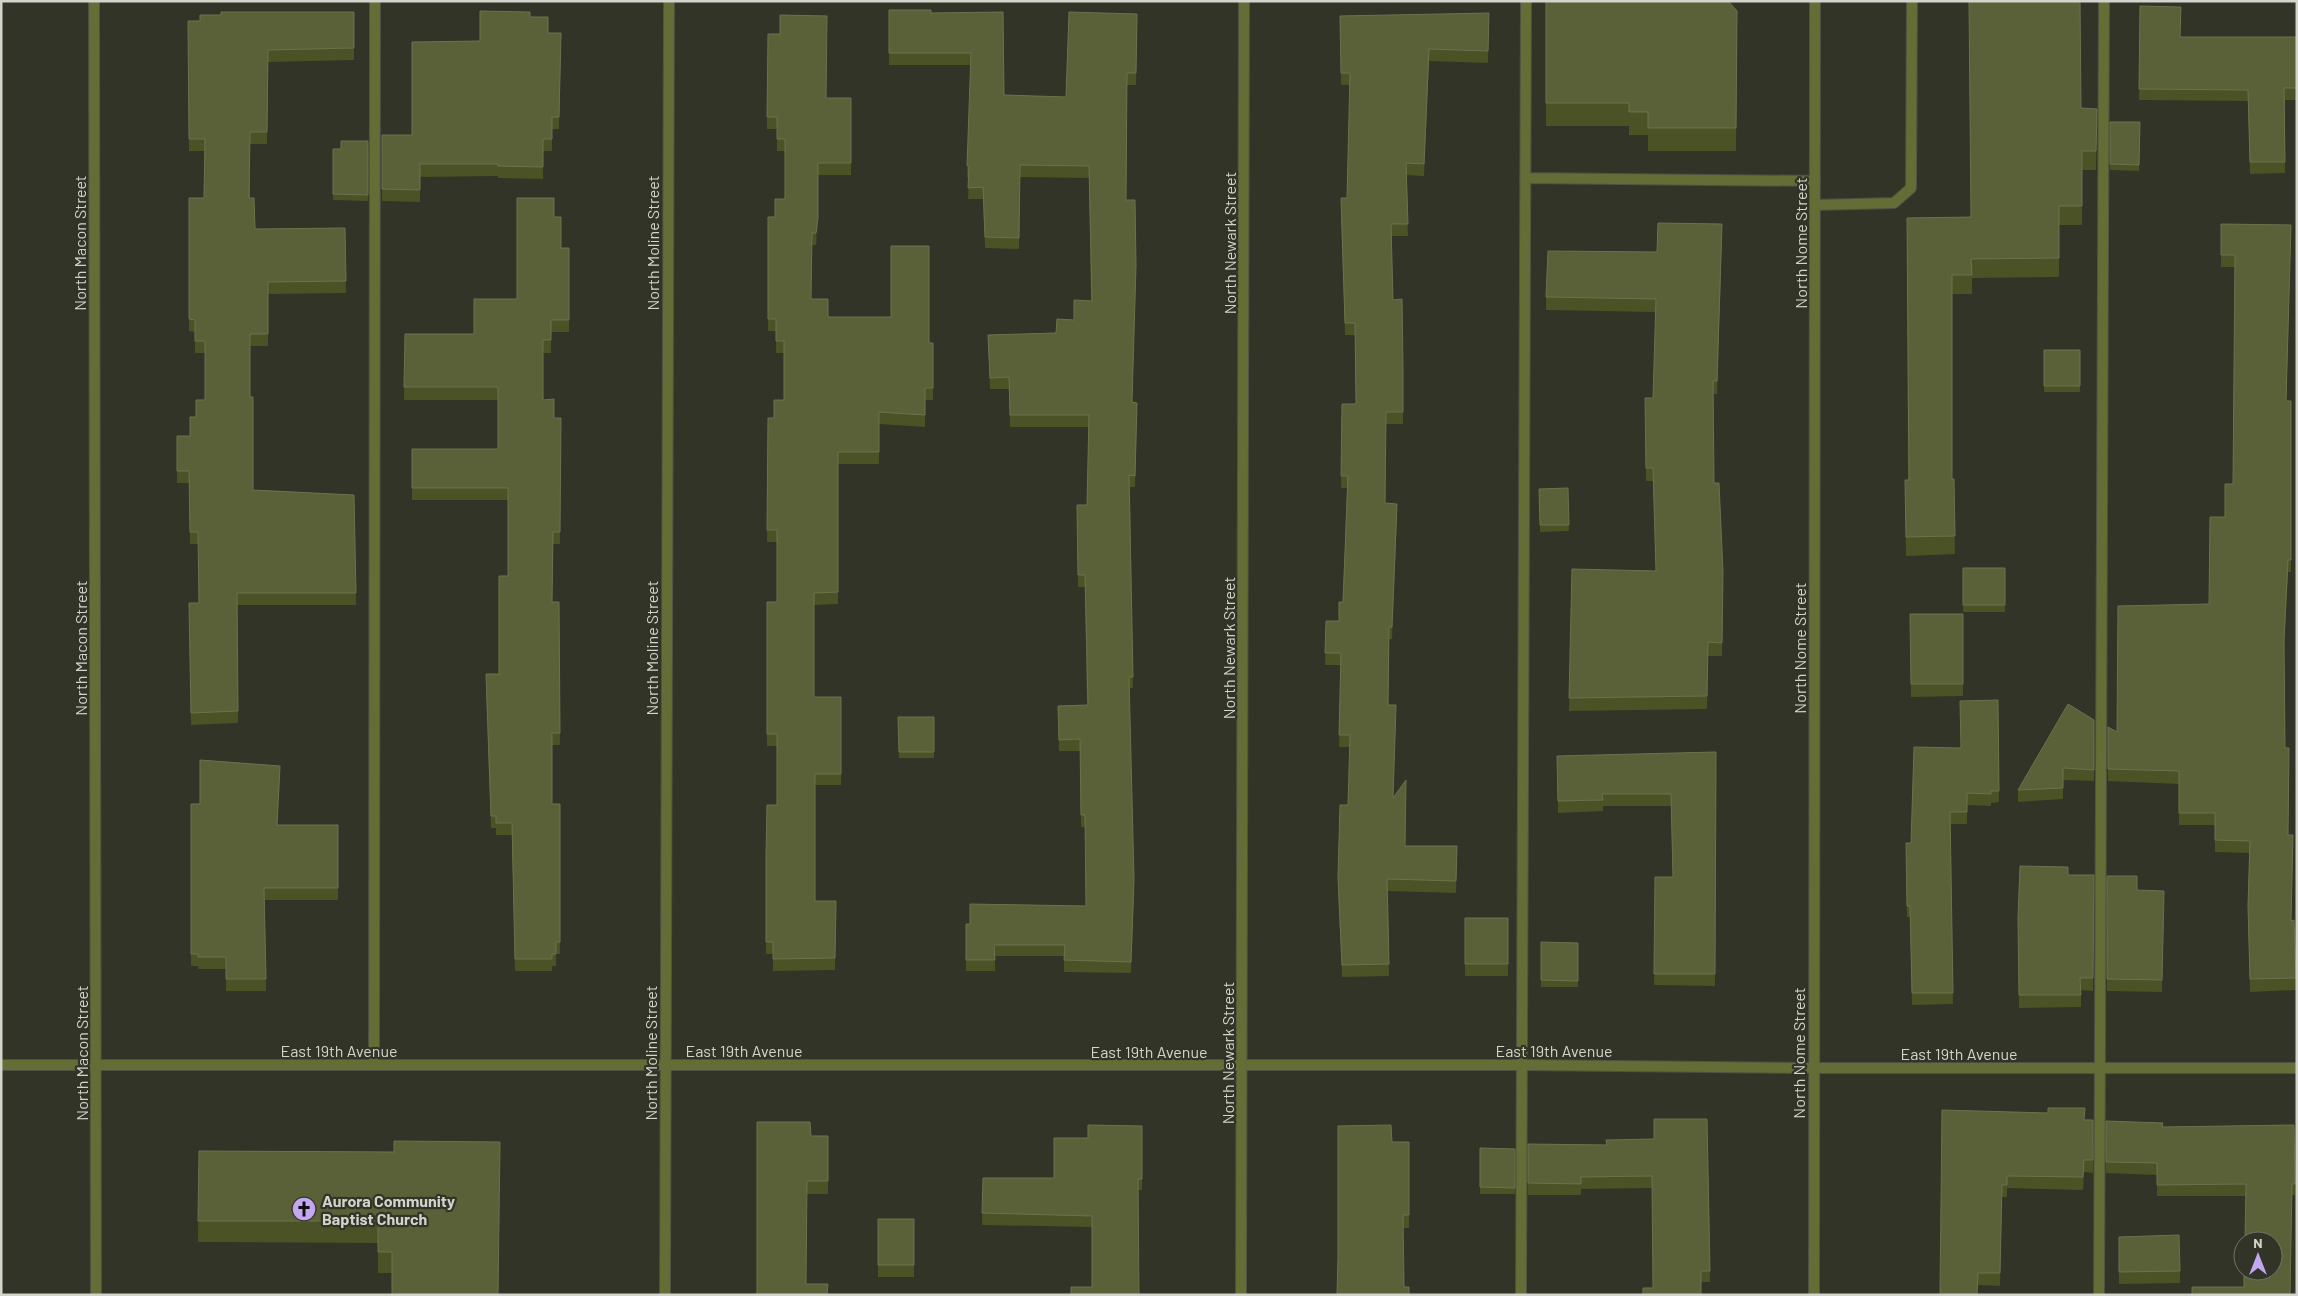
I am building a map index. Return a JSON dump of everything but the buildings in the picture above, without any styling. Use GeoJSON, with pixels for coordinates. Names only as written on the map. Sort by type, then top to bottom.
{"type":"FeatureCollection","features":[{"type":"Feature","properties":{"kind":"street","name":"North Macon Street"},"geometry":{"type":"LineString","coordinates":[[94,1],[96,1295]]}},
{"type":"Feature","properties":{"kind":"street"},"geometry":{"type":"LineString","coordinates":[[374,1065],[375,1]]}},
{"type":"Feature","properties":{"kind":"street","name":"North Moline Street"},"geometry":{"type":"LineString","coordinates":[[665,1295],[669,1]]}},
{"type":"Feature","properties":{"kind":"street","name":"North Newark Street"},"geometry":{"type":"LineString","coordinates":[[1241,1295],[1244,1]]}},
{"type":"Feature","properties":{"kind":"street"},"geometry":{"type":"LineString","coordinates":[[1521,1295],[1526,1]]}},
{"type":"Feature","properties":{"kind":"street","name":"North Nome Street"},"geometry":{"type":"LineString","coordinates":[[1814,1295],[1815,1]]}},
{"type":"Feature","properties":{"kind":"street"},"geometry":{"type":"LineString","coordinates":[[1815,205],[1894,203],[1911,188],[1912,1]]}},
{"type":"Feature","properties":{"kind":"street"},"geometry":{"type":"LineString","coordinates":[[2100,1295],[2104,1]]}},
{"type":"Feature","properties":{"kind":"street"},"geometry":{"type":"LineString","coordinates":[[1525,178],[1815,181]]}},
{"type":"Feature","properties":{"kind":"street","name":"East 19th Avenue"},"geometry":{"type":"LineString","coordinates":[[1,1065],[1521,1065],[1813,1068],[2297,1068]]}},
{"type":"Feature","properties":{"kind":"place","name":"Aurora Community Baptist Church"},"geometry":{"type":"Point","coordinates":[304,1209]}}]}
